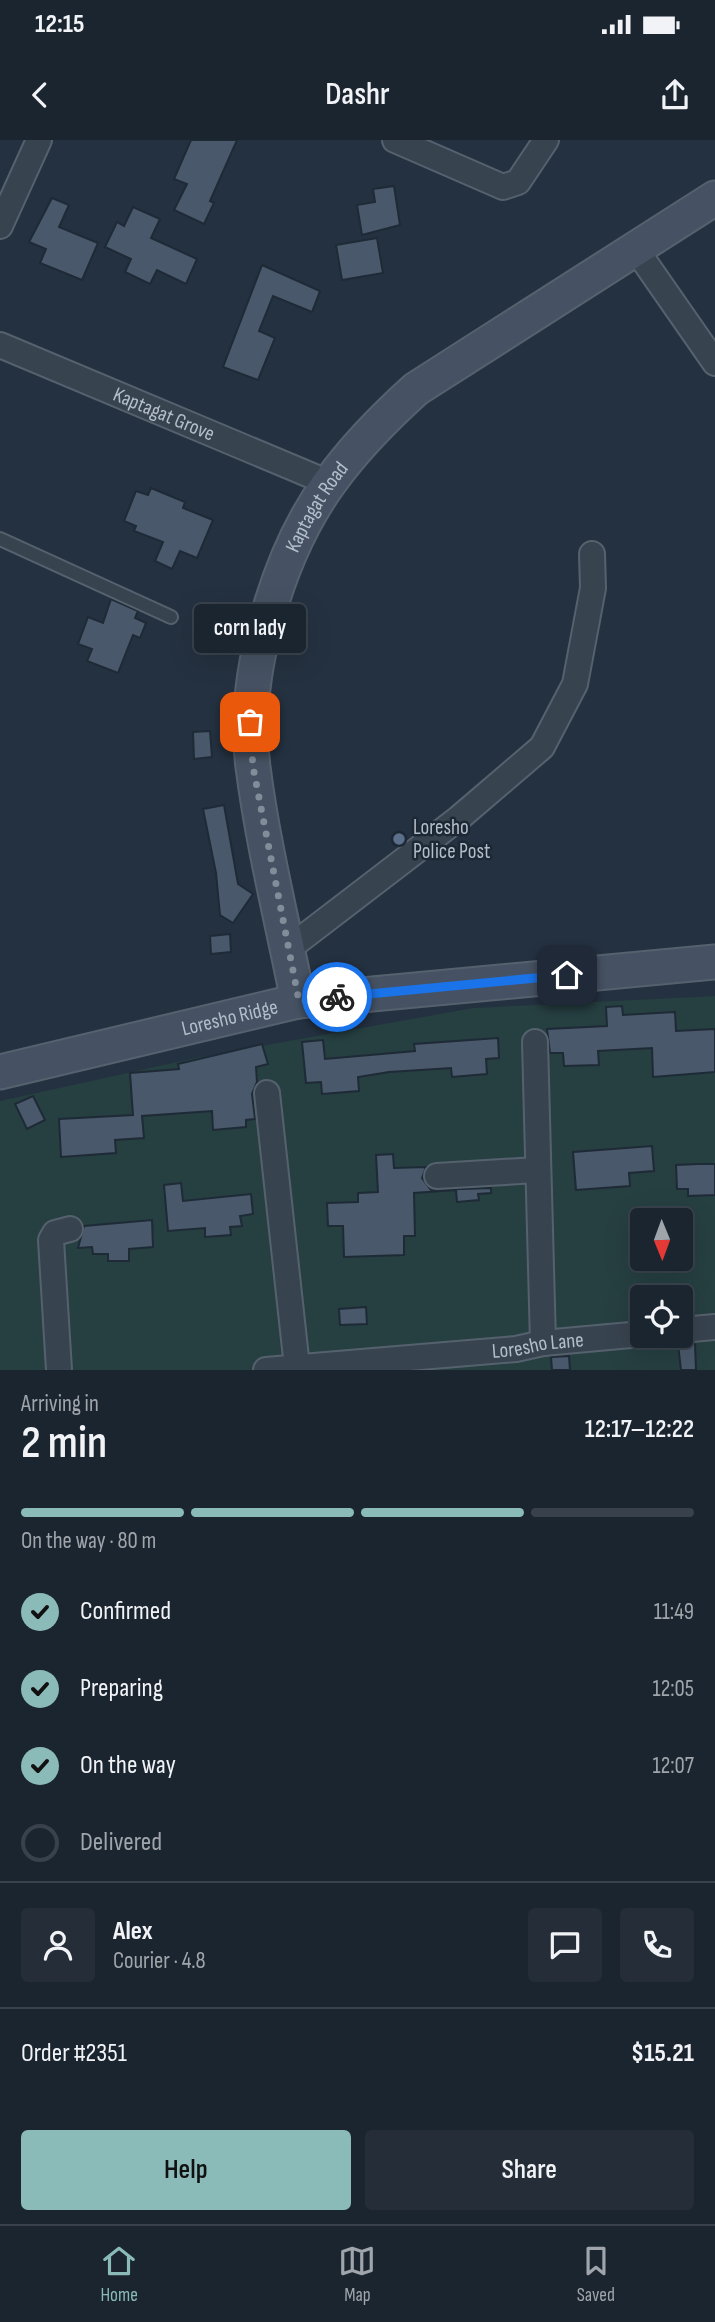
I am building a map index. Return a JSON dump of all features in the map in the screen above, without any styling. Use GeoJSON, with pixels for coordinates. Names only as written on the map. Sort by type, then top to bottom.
{"type":"FeatureCollection","features":[{"type":"Feature","properties":{"kind":"main road","name":"Kaptagat Road"},"geometry":{"type":"LineString","coordinates":[[299,1001],[253,767],[250,722],[254,681],[269,608],[298,539],[329,483],[374,427],[416,389],[715,198]]}},
{"type":"Feature","properties":{"kind":"main road","name":"Loresho Ridge"},"geometry":{"type":"LineString","coordinates":[[0,1072],[299,1001],[715,962]]}},
{"type":"Feature","properties":{"kind":"street"},"geometry":{"type":"LineString","coordinates":[[0,226],[39,140]]}},
{"type":"Feature","properties":{"kind":"street"},"geometry":{"type":"LineString","coordinates":[[395,140],[503,187],[518,182],[547,140]]}},
{"type":"Feature","properties":{"kind":"street"},"geometry":{"type":"LineString","coordinates":[[635,248],[715,363]]}},
{"type":"Feature","properties":{"kind":"street","name":"Kaptagat Grove"},"geometry":{"type":"LineString","coordinates":[[0,345],[329,483]]}},
{"type":"Feature","properties":{"kind":"street"},"geometry":{"type":"LineString","coordinates":[[288,949],[459,818],[542,747],[575,684],[593,588],[592,554]]}},
{"type":"Feature","properties":{"kind":"street"},"geometry":{"type":"LineString","coordinates":[[535,1042],[543,1343]]}},
{"type":"Feature","properties":{"kind":"street"},"geometry":{"type":"LineString","coordinates":[[267,1093],[297,1367]]}},
{"type":"Feature","properties":{"kind":"street"},"geometry":{"type":"LineString","coordinates":[[437,1176],[537,1170]]}},
{"type":"Feature","properties":{"kind":"street"},"geometry":{"type":"LineString","coordinates":[[59,1370],[51,1240],[55,1233],[70,1229]]}},
{"type":"Feature","properties":{"kind":"street"},"geometry":{"type":"LineString","coordinates":[[693,1329],[715,1327]]}},
{"type":"Feature","properties":{"kind":"street","name":"Loresho Lane"},"geometry":{"type":"LineString","coordinates":[[266,1370],[517,1359],[543,1343],[630,1335]]}},
{"type":"Feature","properties":{"kind":"lane"},"geometry":{"type":"LineString","coordinates":[[0,539],[171,617]]}},
{"type":"Feature","properties":{"kind":"green space"},"geometry":{"type":"Polygon","coordinates":[[[715,996],[715,1370],[0,1370],[0,1101],[200,1057],[473,1008],[715,996]]]}},
{"type":"Feature","properties":{"kind":"building"},"geometry":{"type":"Polygon","coordinates":[[[191,140],[237,140],[210,201],[214,203],[204,224],[174,210],[187,184],[174,179],[191,140]]]}},
{"type":"Feature","properties":{"kind":"building"},"geometry":{"type":"Polygon","coordinates":[[[394,186],[400,225],[362,235],[357,205],[375,202],[373,189],[394,186]]]}},
{"type":"Feature","properties":{"kind":"building"},"geometry":{"type":"Polygon","coordinates":[[[52,198],[69,205],[59,227],[98,243],[82,280],[40,263],[46,249],[29,242],[52,198]]]}},
{"type":"Feature","properties":{"kind":"building"},"geometry":{"type":"Polygon","coordinates":[[[133,207],[160,219],[151,238],[197,259],[186,284],[157,270],[150,284],[125,272],[131,259],[105,247],[117,222],[124,226],[133,207]]]}},
{"type":"Feature","properties":{"kind":"building"},"geometry":{"type":"Polygon","coordinates":[[[377,238],[383,273],[342,280],[336,245],[377,238]]]}},
{"type":"Feature","properties":{"kind":"building"},"geometry":{"type":"Polygon","coordinates":[[[262,265],[320,291],[312,312],[273,296],[259,331],[275,338],[258,380],[223,367],[262,265]]]}},
{"type":"Feature","properties":{"kind":"building"},"geometry":{"type":"Polygon","coordinates":[[[151,488],[185,502],[183,508],[213,520],[197,558],[180,551],[172,569],[155,561],[163,542],[134,531],[136,526],[124,521],[136,491],[148,495],[151,488]]]}},
{"type":"Feature","properties":{"kind":"building"},"geometry":{"type":"Polygon","coordinates":[[[111,599],[138,611],[135,618],[146,623],[140,638],[133,635],[118,673],[87,661],[92,649],[78,644],[88,617],[103,623],[111,599]]]}},
{"type":"Feature","properties":{"kind":"building"},"geometry":{"type":"Polygon","coordinates":[[[210,731],[212,757],[194,759],[193,732],[210,731]]]}},
{"type":"Feature","properties":{"kind":"building"},"geometry":{"type":"Polygon","coordinates":[[[224,805],[238,884],[253,894],[233,923],[220,915],[216,873],[203,809],[224,805]]]}},
{"type":"Feature","properties":{"kind":"building"},"geometry":{"type":"Polygon","coordinates":[[[230,934],[231,952],[211,954],[210,936],[230,934]]]}},
{"type":"Feature","properties":{"kind":"building"},"geometry":{"type":"Polygon","coordinates":[[[622,1006],[623,1015],[675,1012],[676,1031],[715,1029],[715,1072],[653,1077],[652,1048],[598,1051],[599,1065],[564,1066],[563,1053],[550,1053],[547,1029],[607,1026],[606,1007],[622,1006]]]}},
{"type":"Feature","properties":{"kind":"building"},"geometry":{"type":"Polygon","coordinates":[[[498,1038],[499,1058],[486,1059],[487,1074],[452,1077],[451,1068],[389,1072],[358,1077],[359,1091],[322,1094],[321,1082],[306,1083],[302,1042],[323,1040],[325,1059],[415,1051],[414,1044],[498,1038]]]}},
{"type":"Feature","properties":{"kind":"building"},"geometry":{"type":"Polygon","coordinates":[[[262,1044],[268,1064],[256,1067],[257,1082],[252,1094],[255,1119],[246,1120],[246,1127],[213,1130],[212,1111],[142,1116],[144,1138],[115,1140],[116,1153],[61,1157],[59,1119],[133,1115],[130,1073],[179,1069],[178,1064],[262,1044]]]}},
{"type":"Feature","properties":{"kind":"building"},"geometry":{"type":"Polygon","coordinates":[[[33,1096],[45,1120],[27,1129],[15,1104],[33,1096]]]}},
{"type":"Feature","properties":{"kind":"building"},"geometry":{"type":"Polygon","coordinates":[[[652,1146],[654,1171],[629,1173],[630,1186],[576,1190],[573,1152],[652,1146]]]}},
{"type":"Feature","properties":{"kind":"building"},"geometry":{"type":"Polygon","coordinates":[[[393,1154],[394,1168],[426,1167],[422,1178],[431,1190],[491,1188],[491,1193],[478,1194],[479,1200],[457,1202],[456,1190],[414,1193],[415,1236],[404,1236],[404,1255],[344,1257],[343,1226],[328,1226],[327,1203],[358,1202],[358,1193],[378,1192],[376,1155],[393,1154]]]}},
{"type":"Feature","properties":{"kind":"building"},"geometry":{"type":"Polygon","coordinates":[[[715,1164],[715,1195],[688,1196],[688,1189],[677,1189],[676,1165],[715,1164]]]}},
{"type":"Feature","properties":{"kind":"building"},"geometry":{"type":"Polygon","coordinates":[[[181,1183],[183,1201],[251,1194],[253,1214],[240,1216],[242,1226],[230,1227],[231,1235],[205,1237],[205,1228],[168,1231],[164,1185],[181,1183]]]}},
{"type":"Feature","properties":{"kind":"building"},"geometry":{"type":"Polygon","coordinates":[[[152,1220],[153,1247],[129,1249],[129,1261],[108,1261],[108,1254],[93,1254],[92,1247],[78,1248],[84,1226],[152,1220]]]}},
{"type":"Feature","properties":{"kind":"building"},"geometry":{"type":"Polygon","coordinates":[[[366,1307],[367,1324],[340,1325],[339,1309],[366,1307]]]}},
{"type":"Feature","properties":{"kind":"building"},"geometry":{"type":"Polygon","coordinates":[[[695,1344],[696,1370],[681,1370],[678,1348],[693,1348],[695,1344]]]}},
{"type":"Feature","properties":{"kind":"building"},"geometry":{"type":"Polygon","coordinates":[[[569,1356],[570,1370],[552,1370],[551,1357],[569,1356]]]}},
{"type":"Feature","properties":{"kind":"way so far"},"geometry":{"type":"LineString","coordinates":[[250,722],[253,767],[299,1001],[337,997]]}},
{"type":"Feature","properties":{"kind":"place","name":"corn lady"},"geometry":{"type":"Point","coordinates":[250,722]}},
{"type":"Feature","properties":{"kind":"place","name":"Loresho Police Post"},"geometry":{"type":"Point","coordinates":[399,839]}},
{"type":"Feature","properties":{"kind":"route"},"geometry":{"type":"LineString","coordinates":[[337,997],[567,975]]}}]}
